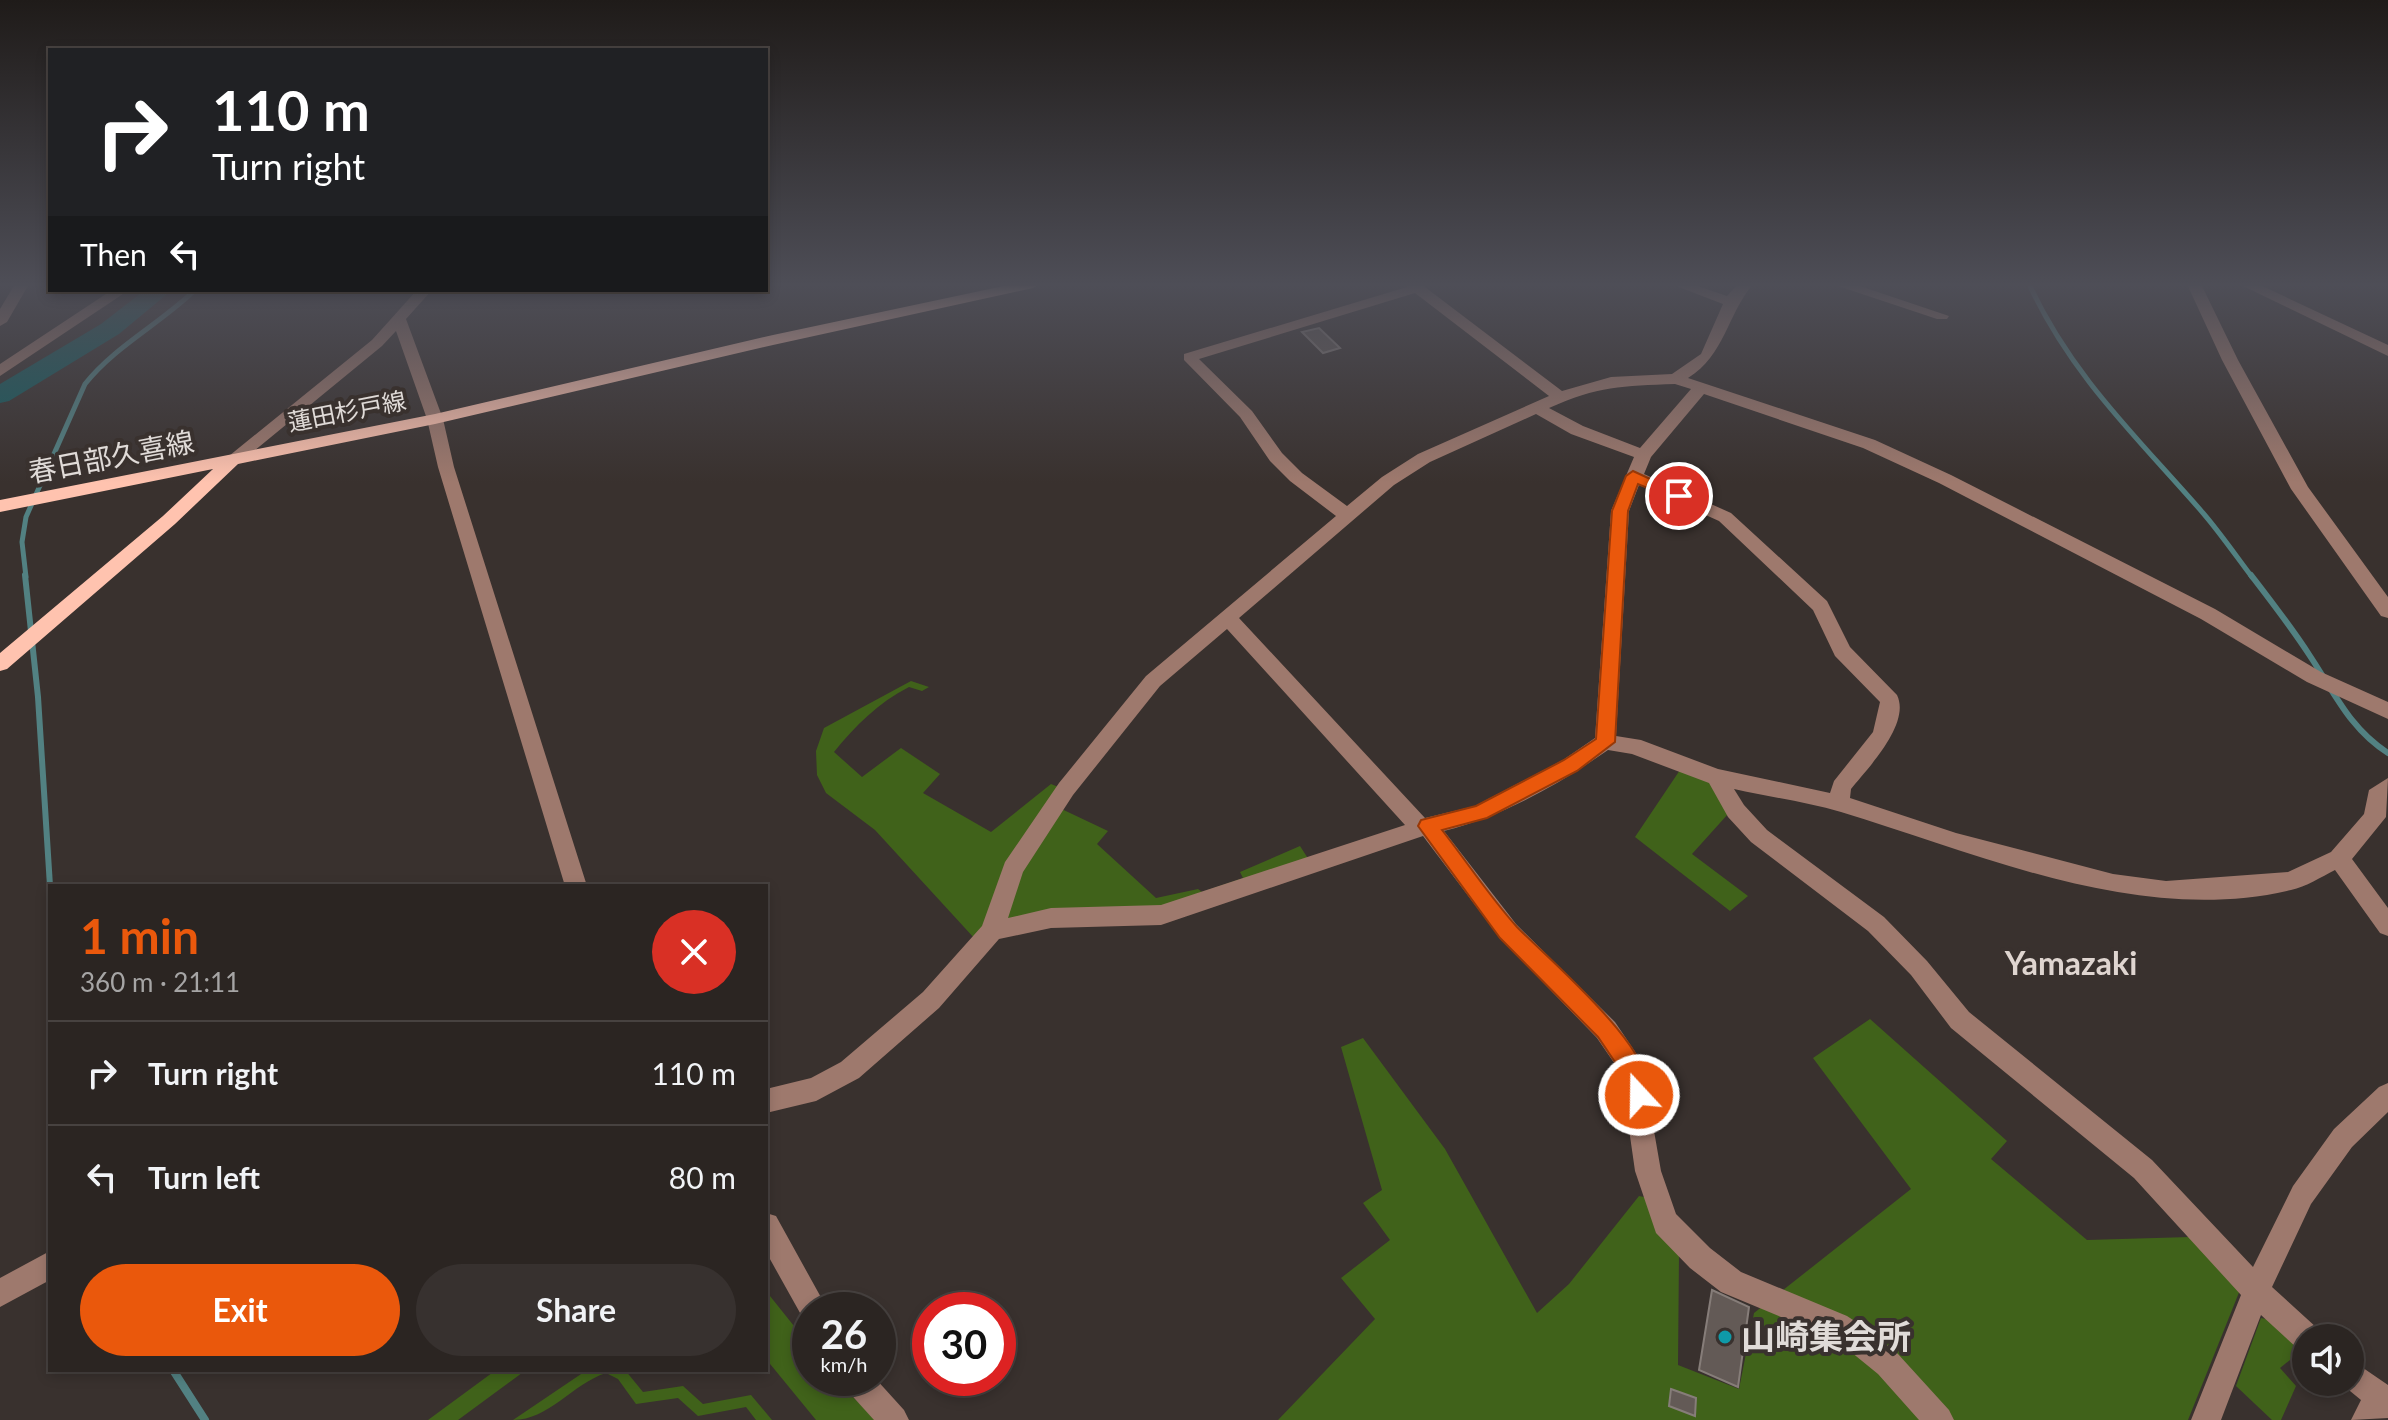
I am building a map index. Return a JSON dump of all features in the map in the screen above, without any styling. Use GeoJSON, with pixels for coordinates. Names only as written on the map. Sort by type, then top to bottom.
{"type":"FeatureCollection","features":[{"type":"Feature","properties":{"kind":"main road","name":"蓮田杉戸線"},"geometry":{"type":"LineString","coordinates":[[232,460],[435,419],[729,350]]}},
{"type":"Feature","properties":{"kind":"main road","name":"春日部久喜線"},"geometry":{"type":"LineString","coordinates":[[0,506],[232,460]]}},
{"type":"Feature","properties":{"kind":"main road"},"geometry":{"type":"LineString","coordinates":[[0,664],[169,520],[232,460]]}},
{"type":"Feature","properties":{"kind":"street"},"geometry":{"type":"LineString","coordinates":[[0,371],[32,350]]}},
{"type":"Feature","properties":{"kind":"street"},"geometry":{"type":"LineString","coordinates":[[232,460],[328,386],[368,350]]}},
{"type":"Feature","properties":{"kind":"street"},"geometry":{"type":"LineString","coordinates":[[410,350],[435,419],[446,467],[575,884]]}},
{"type":"Feature","properties":{"kind":"street"},"geometry":{"type":"LineString","coordinates":[[1210,350],[1189,357],[1246,414],[1276,457],[1304,485],[1346,514]]}},
{"type":"Feature","properties":{"kind":"street"},"geometry":{"type":"LineString","coordinates":[[1499,350],[1559,396]]}},
{"type":"Feature","properties":{"kind":"street"},"geometry":{"type":"LineString","coordinates":[[1676,379],[1710,350]]}},
{"type":"Feature","properties":{"kind":"street"},"geometry":{"type":"LineString","coordinates":[[2225,350],[2300,489],[2388,611]]}},
{"type":"Feature","properties":{"kind":"street"},"geometry":{"type":"LineString","coordinates":[[0,357],[28,353]]}},
{"type":"Feature","properties":{"kind":"street"},"geometry":{"type":"LineString","coordinates":[[768,1101],[816,1089],[850,1070],[931,1000],[992,931],[1013,869],[1066,789],[1153,681],[1346,514],[1424,458],[1559,396],[1611,382],[1676,379],[1869,444],[1945,479],[2208,614],[2314,677],[2388,711]]}},
{"type":"Feature","properties":{"kind":"street"},"geometry":{"type":"LineString","coordinates":[[1605,742],[1620,511],[1643,455],[1700,388]]}},
{"type":"Feature","properties":{"kind":"street"},"geometry":{"type":"LineString","coordinates":[[1536,408],[1577,430],[1643,455]]}},
{"type":"Feature","properties":{"kind":"street"},"geometry":{"type":"LineString","coordinates":[[1633,476],[1725,517],[1820,606],[1842,651],[1890,700],[1883,735],[1841,787],[1839,803]]}},
{"type":"Feature","properties":{"kind":"street"},"geometry":{"type":"LineString","coordinates":[[1227,617],[1424,827],[1508,931],[1606,1030],[1633,1070],[1648,1171],[1666,1223],[1700,1258],[1731,1282],[1837,1326],[1861,1342],[1896,1372],[1939,1420]]}},
{"type":"Feature","properties":{"kind":"street"},"geometry":{"type":"LineString","coordinates":[[992,931],[1051,918],[1161,915],[1424,827],[1480,813],[1570,766],[1605,742],[1634,746],[1716,777],[1839,803],[1970,846],[2113,883],[2166,890],[2291,881],[2339,858],[2375,817],[2376,796],[2388,786]]}},
{"type":"Feature","properties":{"kind":"street"},"geometry":{"type":"LineString","coordinates":[[1716,777],[1736,811],[1759,836],[1876,924],[1919,968],[1960,1020],[2143,1169],[2256,1291],[2292,1324]]}},
{"type":"Feature","properties":{"kind":"street"},"geometry":{"type":"LineString","coordinates":[[2339,858],[2388,926]]}},
{"type":"Feature","properties":{"kind":"street"},"geometry":{"type":"LineString","coordinates":[[2206,1420],[2256,1291],[2302,1195],[2343,1138],[2388,1095]]}},
{"type":"Feature","properties":{"kind":"street"},"geometry":{"type":"LineString","coordinates":[[768,1230],[804,1292]]}},
{"type":"Feature","properties":{"kind":"street"},"geometry":{"type":"LineString","coordinates":[[0,1293],[48,1266]]}},
{"type":"Feature","properties":{"kind":"street"},"geometry":{"type":"LineString","coordinates":[[2364,1390],[2378,1406]]}},
{"type":"Feature","properties":{"kind":"street"},"geometry":{"type":"LineString","coordinates":[[872,1396],[894,1420]]}},
{"type":"Feature","properties":{"kind":"green space"},"geometry":{"type":"Polygon","coordinates":[[[911,681],[929,687],[922,691],[909,687],[887,700],[859,724],[834,752],[862,777],[901,748],[940,774],[923,793],[991,832],[1051,784],[1061,788],[1051,804],[1108,831],[1097,844],[1156,898],[1198,889],[1202,892],[1243,878],[1240,872],[1300,846],[1309,860],[1156,910],[975,939],[875,830],[826,793],[817,775],[816,751],[824,728],[911,681]]]}},
{"type":"Feature","properties":{"kind":"green space"},"geometry":{"type":"Polygon","coordinates":[[[1680,770],[1709,781],[1728,814],[1692,854],[1748,896],[1730,911],[1635,837],[1680,770]]]}},
{"type":"Feature","properties":{"kind":"green space"},"geometry":{"type":"Polygon","coordinates":[[[1870,1019],[2007,1141],[1991,1159],[2087,1240],[2190,1237],[2240,1290],[2188,1420],[1278,1420],[1375,1319],[1341,1278],[1390,1240],[1363,1203],[1382,1190],[1341,1047],[1363,1038],[1445,1149],[1537,1313],[1569,1284],[1639,1196],[1649,1198],[1679,1254],[1678,1365],[1739,1389],[1754,1313],[1911,1189],[1813,1058],[1870,1019]]]}},
{"type":"Feature","properties":{"kind":"green space"},"geometry":{"type":"Polygon","coordinates":[[[768,1294],[792,1324],[792,1391],[768,1361],[768,1294]]]}},
{"type":"Feature","properties":{"kind":"green space"},"geometry":{"type":"Polygon","coordinates":[[[2261,1318],[2271,1320],[2292,1336],[2292,1358],[2280,1368],[2292,1382],[2292,1395],[2281,1420],[2272,1420],[2236,1386],[2261,1318]]]}},
{"type":"Feature","properties":{"kind":"green space"},"geometry":{"type":"Polygon","coordinates":[[[493,1372],[523,1372],[458,1420],[428,1420],[493,1372]]]}},
{"type":"Feature","properties":{"kind":"green space"},"geometry":{"type":"Polygon","coordinates":[[[584,1372],[627,1372],[643,1392],[683,1386],[703,1404],[751,1395],[772,1420],[756,1420],[746,1407],[698,1416],[678,1398],[636,1404],[618,1379],[606,1373],[538,1414],[513,1420],[584,1372]]]}},
{"type":"Feature","properties":{"kind":"green space"},"geometry":{"type":"Polygon","coordinates":[[[796,1396],[851,1396],[879,1420],[816,1420],[796,1396]]]}},
{"type":"Feature","properties":{"kind":"building","name":"山崎集会所"},"geometry":{"type":"Polygon","coordinates":[[[1712,1290],[1749,1307],[1738,1387],[1699,1370],[1712,1290]]]}},
{"type":"Feature","properties":{"kind":"building"},"geometry":{"type":"Polygon","coordinates":[[[1671,1389],[1696,1398],[1695,1416],[1669,1406],[1671,1389]]]}},
{"type":"Feature","properties":{"kind":"waterway"},"geometry":{"type":"LineString","coordinates":[[0,395],[75,350]]}},
{"type":"Feature","properties":{"kind":"waterway"},"geometry":{"type":"LineString","coordinates":[[26,577],[22,542],[26,517],[85,384],[120,350]]}},
{"type":"Feature","properties":{"kind":"waterway"},"geometry":{"type":"LineString","coordinates":[[2067,350],[2108,405],[2210,521],[2252,577]]}},
{"type":"Feature","properties":{"kind":"waterway"},"geometry":{"type":"LineString","coordinates":[[25,575],[38,697],[50,884]]}},
{"type":"Feature","properties":{"kind":"waterway"},"geometry":{"type":"LineString","coordinates":[[2251,575],[2296,635],[2353,721],[2388,753]]}},
{"type":"Feature","properties":{"kind":"waterway"},"geometry":{"type":"LineString","coordinates":[[174,1372],[205,1420]]}},
{"type":"Feature","properties":{"kind":"place","name":"山崎集会所"},"geometry":{"type":"Point","coordinates":[1725,1337]}},
{"type":"Feature","properties":{"kind":"district","name":"Yamazaki"},"geometry":{"type":"Point","coordinates":[2071,964]}},
{"type":"Feature","properties":{"kind":"route"},"geometry":{"type":"LineString","coordinates":[[1639,1095],[1633,1070],[1606,1030],[1508,931],[1428,826],[1480,813],[1570,766],[1605,742],[1620,511],[1633,476],[1679,496]]}}]}
